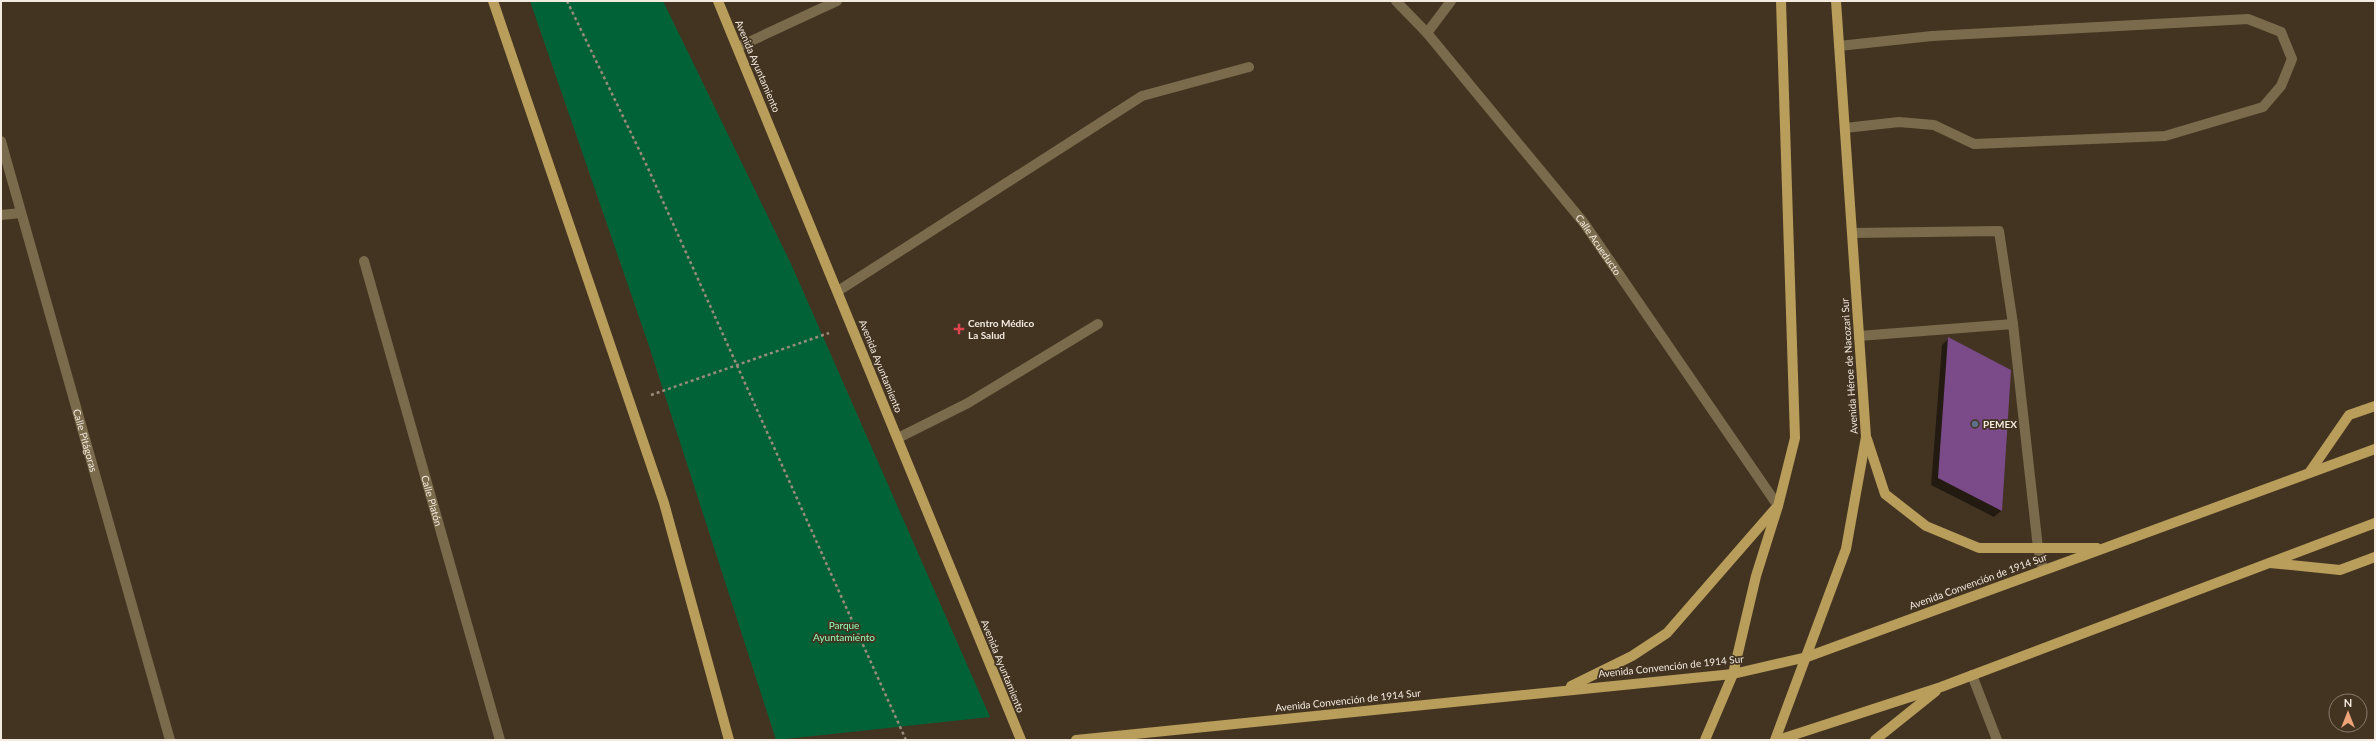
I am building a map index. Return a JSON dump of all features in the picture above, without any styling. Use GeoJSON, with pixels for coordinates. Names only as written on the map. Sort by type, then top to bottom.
{"type":"FeatureCollection","features":[{"type":"Feature","properties":{"kind":"main road"},"geometry":{"type":"LineString","coordinates":[[492,1],[664,503],[729,740]]}},
{"type":"Feature","properties":{"kind":"main road","name":"Avenida Ayuntamiento"},"geometry":{"type":"LineString","coordinates":[[718,1],[1021,740]]}},
{"type":"Feature","properties":{"kind":"main road"},"geometry":{"type":"LineString","coordinates":[[1705,740],[1733,674],[1756,576],[1778,506],[1795,438],[1781,1]]}},
{"type":"Feature","properties":{"kind":"main road","name":"Avenida Héroe de Nacozari Sur"},"geometry":{"type":"LineString","coordinates":[[1776,740],[1846,549],[1866,437],[1836,1]]}},
{"type":"Feature","properties":{"kind":"main road"},"geometry":{"type":"LineString","coordinates":[[2309,473],[2349,415],[2375,406]]}},
{"type":"Feature","properties":{"kind":"main road"},"geometry":{"type":"LineString","coordinates":[[1866,437],[1885,494],[1926,526],[1979,548],[2108,548]]}},
{"type":"Feature","properties":{"kind":"main road","name":"Avenida Convención de 1914 Sur"},"geometry":{"type":"LineString","coordinates":[[1076,740],[1565,689],[1733,674],[1807,657],[2043,569],[2108,548],[2375,449]]}},
{"type":"Feature","properties":{"kind":"main road"},"geometry":{"type":"LineString","coordinates":[[1565,689],[1632,656],[1667,633],[1778,506]]}},
{"type":"Feature","properties":{"kind":"main road"},"geometry":{"type":"LineString","coordinates":[[1776,740],[1941,687],[2375,523]]}},
{"type":"Feature","properties":{"kind":"main road"},"geometry":{"type":"LineString","coordinates":[[2268,563],[2340,570],[2375,557]]}},
{"type":"Feature","properties":{"kind":"main road"},"geometry":{"type":"LineString","coordinates":[[1875,740],[1941,687]]}},
{"type":"Feature","properties":{"kind":"street"},"geometry":{"type":"LineString","coordinates":[[738,47],[838,1]]}},
{"type":"Feature","properties":{"kind":"street","name":"Calle Acueducto"},"geometry":{"type":"LineString","coordinates":[[1396,1],[1427,33],[1584,223],[1778,506]]}},
{"type":"Feature","properties":{"kind":"street"},"geometry":{"type":"LineString","coordinates":[[1427,33],[1451,1]]}},
{"type":"Feature","properties":{"kind":"street"},"geometry":{"type":"LineString","coordinates":[[1839,46],[1932,36],[2248,19],[2281,32],[2292,59],[2281,86],[2263,107],[2165,136],[1974,144],[1934,125],[1899,122],[1845,128]]}},
{"type":"Feature","properties":{"kind":"street"},"geometry":{"type":"LineString","coordinates":[[838,291],[1142,96],[1249,67]]}},
{"type":"Feature","properties":{"kind":"street","name":"Calle Pitágoras"},"geometry":{"type":"LineString","coordinates":[[1,142],[170,740]]}},
{"type":"Feature","properties":{"kind":"street"},"geometry":{"type":"LineString","coordinates":[[1,215],[21,213]]}},
{"type":"Feature","properties":{"kind":"street"},"geometry":{"type":"LineString","coordinates":[[1852,233],[1999,232],[2013,324],[2038,548],[2043,569]]}},
{"type":"Feature","properties":{"kind":"street","name":"Calle Platón"},"geometry":{"type":"LineString","coordinates":[[364,261],[500,740]]}},
{"type":"Feature","properties":{"kind":"street"},"geometry":{"type":"LineString","coordinates":[[898,438],[968,403],[1098,324]]}},
{"type":"Feature","properties":{"kind":"street"},"geometry":{"type":"LineString","coordinates":[[1859,336],[2013,324]]}},
{"type":"Feature","properties":{"kind":"street"},"geometry":{"type":"LineString","coordinates":[[1972,675],[1997,740]]}},
{"type":"Feature","properties":{"kind":"path"},"geometry":{"type":"LineString","coordinates":[[567,1],[647,166],[906,740]]}},
{"type":"Feature","properties":{"kind":"path"},"geometry":{"type":"LineString","coordinates":[[630,402],[852,325]]}},
{"type":"Feature","properties":{"kind":"green space","name":"Parque Ayuntamiento"},"geometry":{"type":"Polygon","coordinates":[[[530,1],[663,1],[792,266],[990,717],[776,740],[649,346],[530,1]]]}},
{"type":"Feature","properties":{"kind":"building","name":"PEMEX"},"geometry":{"type":"Polygon","coordinates":[[[1948,337],[2011,370],[2002,511],[1938,478],[1948,337]]]}},
{"type":"Feature","properties":{"kind":"place","name":"Centro Médico La Salud"},"geometry":{"type":"Point","coordinates":[959,329]}},
{"type":"Feature","properties":{"kind":"place","name":"PEMEX"},"geometry":{"type":"Point","coordinates":[1975,424]}}]}
